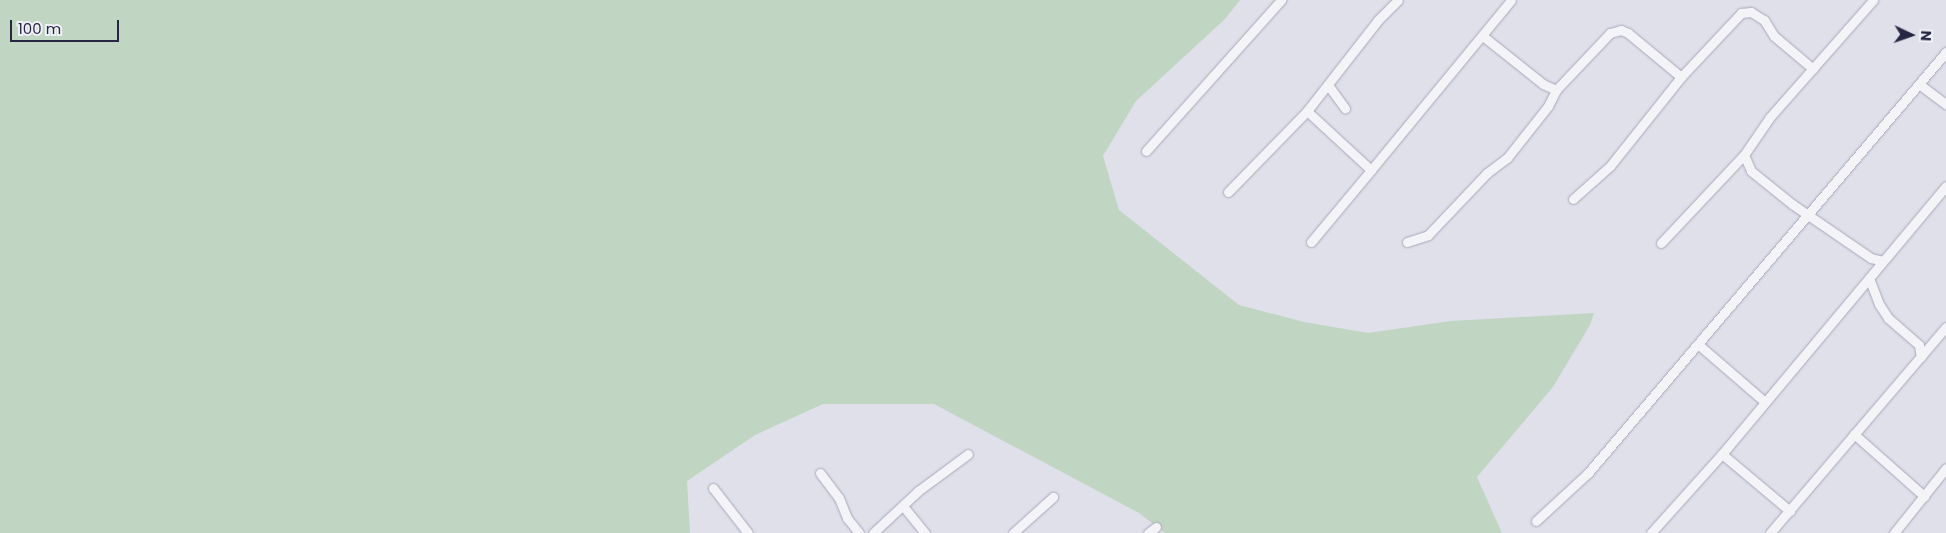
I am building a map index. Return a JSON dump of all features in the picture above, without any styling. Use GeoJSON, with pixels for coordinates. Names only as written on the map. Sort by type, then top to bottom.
{"type":"FeatureCollection","features":[{"type":"Feature","properties":{"kind":"street"},"geometry":{"type":"LineString","coordinates":[[1146,151],[1281,0]]}},
{"type":"Feature","properties":{"kind":"street"},"geometry":{"type":"LineString","coordinates":[[1228,192],[1307,111],[1314,97],[1328,84],[1378,20],[1398,0]]}},
{"type":"Feature","properties":{"kind":"street"},"geometry":{"type":"LineString","coordinates":[[1311,242],[1424,104],[1484,37],[1512,0]]}},
{"type":"Feature","properties":{"kind":"street"},"geometry":{"type":"LineString","coordinates":[[1661,243],[1744,155],[1770,117],[1873,0]]}},
{"type":"Feature","properties":{"kind":"street"},"geometry":{"type":"LineString","coordinates":[[1573,199],[1610,166],[1682,77],[1746,11],[1764,20],[1774,36],[1813,69]]}},
{"type":"Feature","properties":{"kind":"street"},"geometry":{"type":"LineString","coordinates":[[1407,242],[1428,235],[1487,173],[1507,158],[1548,106],[1556,90],[1615,31],[1628,33],[1682,77]]}},
{"type":"Feature","properties":{"kind":"street"},"geometry":{"type":"LineString","coordinates":[[1484,37],[1543,84],[1556,90]]}},
{"type":"Feature","properties":{"kind":"street"},"geometry":{"type":"LineString","coordinates":[[1536,522],[1588,473],[1699,345],[1946,52]]}},
{"type":"Feature","properties":{"kind":"street"},"geometry":{"type":"LineString","coordinates":[[1328,84],[1345,108]]}},
{"type":"Feature","properties":{"kind":"street"},"geometry":{"type":"LineString","coordinates":[[1919,84],[1946,104]]}},
{"type":"Feature","properties":{"kind":"street"},"geometry":{"type":"LineString","coordinates":[[1307,111],[1371,170]]}},
{"type":"Feature","properties":{"kind":"street"},"geometry":{"type":"LineString","coordinates":[[1744,155],[1751,170],[1808,215],[1872,258],[1883,261]]}},
{"type":"Feature","properties":{"kind":"street"},"geometry":{"type":"LineString","coordinates":[[1651,533],[1722,454],[1946,186]]}},
{"type":"Feature","properties":{"kind":"street"},"geometry":{"type":"LineString","coordinates":[[1869,278],[1874,296],[1888,318],[1919,345],[1930,346]]}},
{"type":"Feature","properties":{"kind":"street"},"geometry":{"type":"LineString","coordinates":[[1770,533],[1946,327]]}},
{"type":"Feature","properties":{"kind":"street"},"geometry":{"type":"LineString","coordinates":[[1699,345],[1765,402]]}},
{"type":"Feature","properties":{"kind":"street"},"geometry":{"type":"LineString","coordinates":[[1919,345],[1920,357]]}},
{"type":"Feature","properties":{"kind":"street"},"geometry":{"type":"LineString","coordinates":[[1854,434],[1924,496]]}},
{"type":"Feature","properties":{"kind":"street"},"geometry":{"type":"LineString","coordinates":[[873,533],[903,506],[968,454]]}},
{"type":"Feature","properties":{"kind":"street"},"geometry":{"type":"LineString","coordinates":[[1722,454],[1790,511]]}},
{"type":"Feature","properties":{"kind":"street"},"geometry":{"type":"LineString","coordinates":[[1894,533],[1946,468]]}},
{"type":"Feature","properties":{"kind":"street"},"geometry":{"type":"LineString","coordinates":[[820,473],[839,498],[847,518],[859,533]]}},
{"type":"Feature","properties":{"kind":"street"},"geometry":{"type":"LineString","coordinates":[[712,488],[748,533]]}},
{"type":"Feature","properties":{"kind":"street"},"geometry":{"type":"LineString","coordinates":[[1013,533],[1053,497]]}},
{"type":"Feature","properties":{"kind":"street"},"geometry":{"type":"LineString","coordinates":[[903,506],[925,533]]}},
{"type":"Feature","properties":{"kind":"street"},"geometry":{"type":"LineString","coordinates":[[1148,533],[1156,527]]}},
{"type":"Feature","properties":{"kind":"green space"},"geometry":{"type":"Polygon","coordinates":[[[0,0],[1240,0],[1225,19],[1136,101],[1103,156],[1119,210],[1239,305],[1304,322],[1368,333],[1451,321],[1594,313],[1590,325],[1553,387],[1477,477],[1502,533],[1165,533],[1139,513],[934,404],[823,404],[755,435],[687,481],[690,533],[0,533],[0,0]]]}}]}
